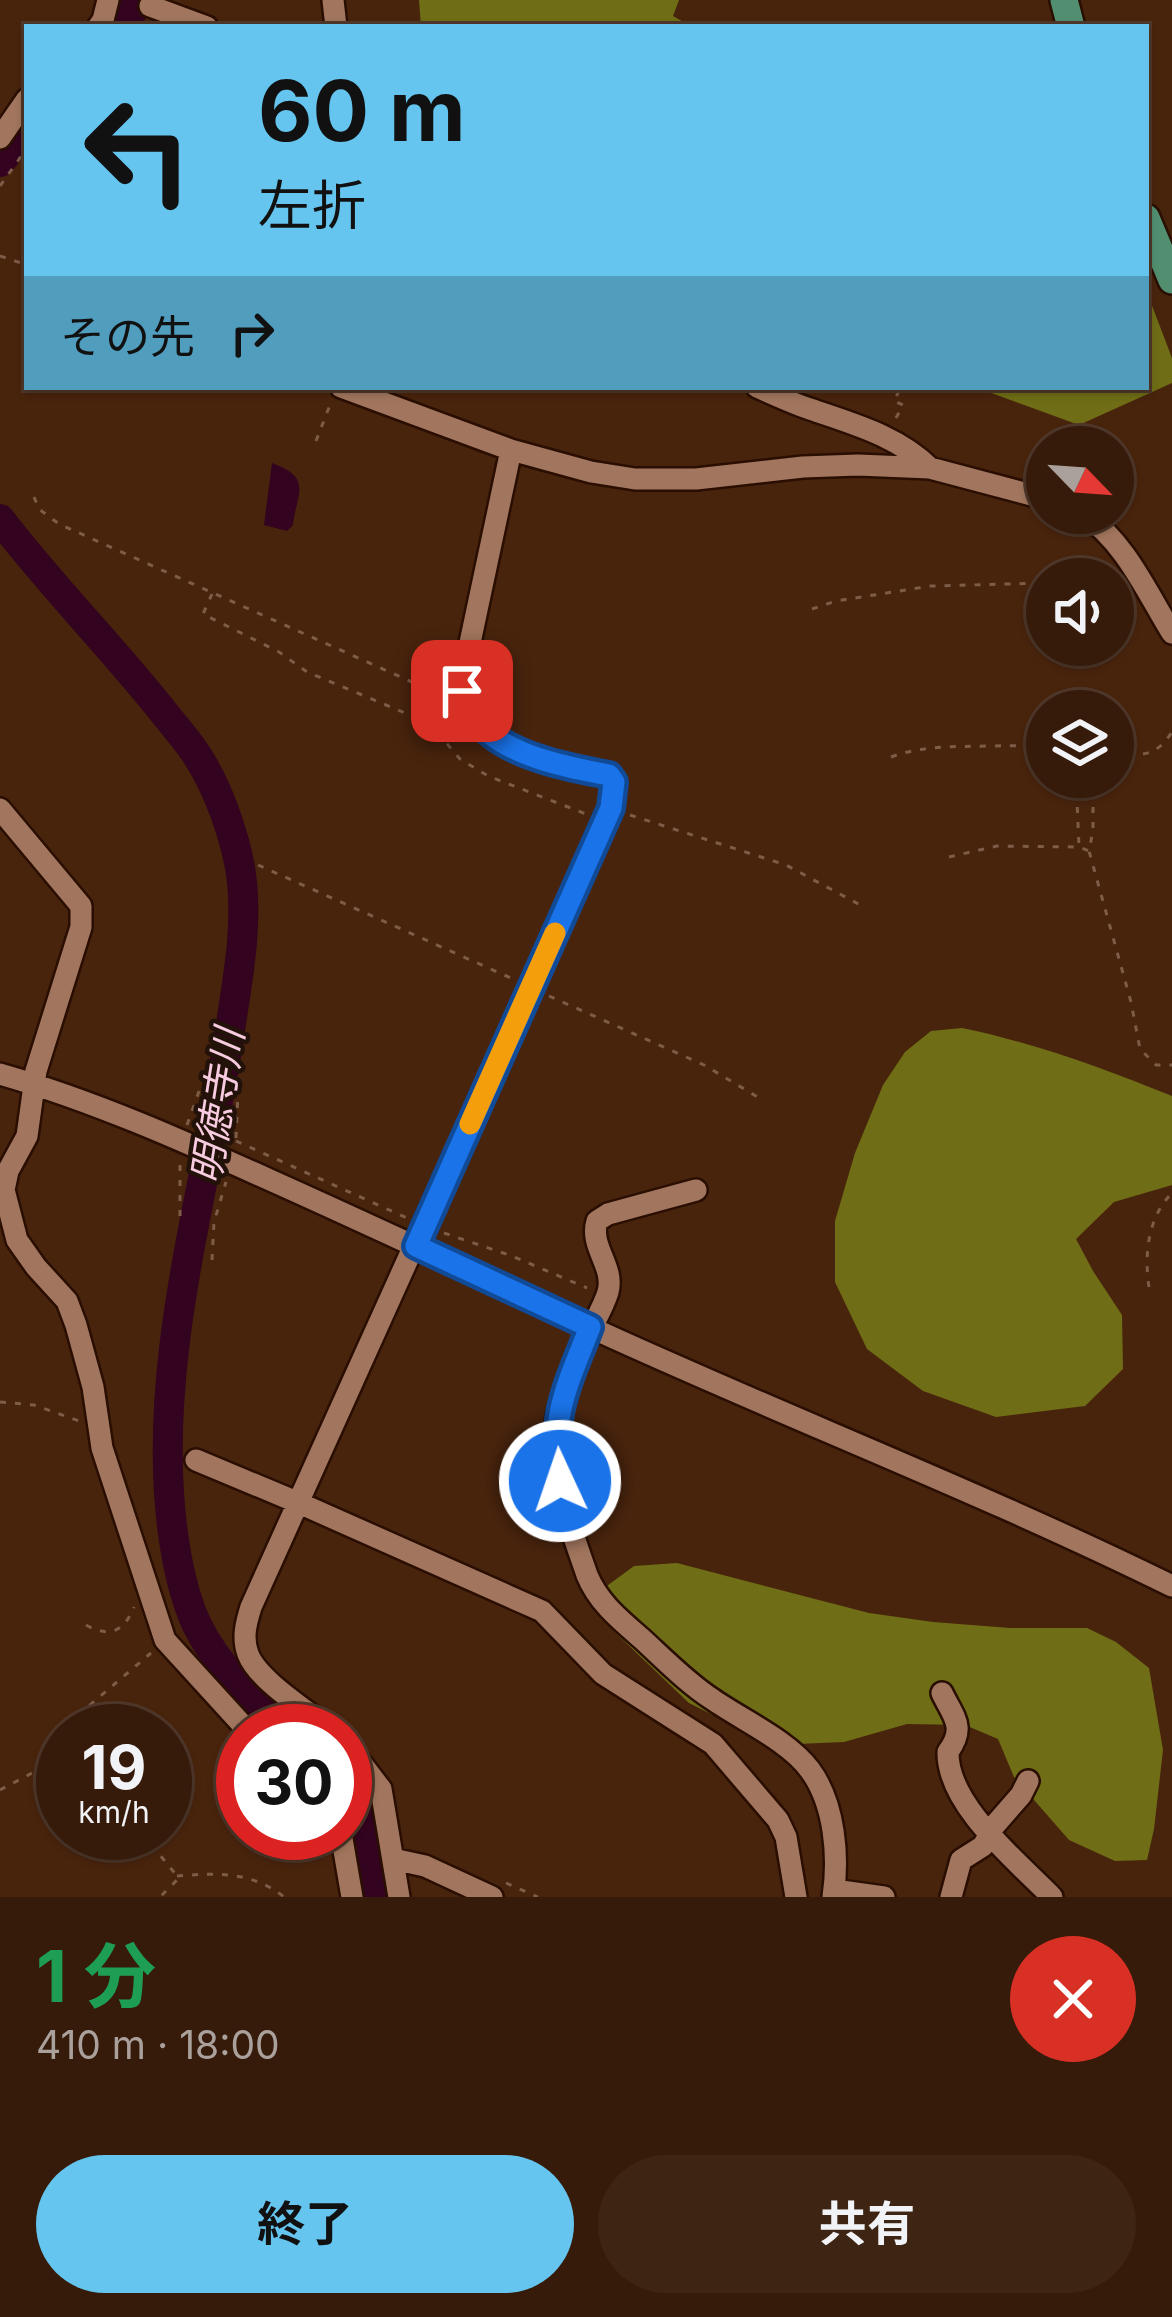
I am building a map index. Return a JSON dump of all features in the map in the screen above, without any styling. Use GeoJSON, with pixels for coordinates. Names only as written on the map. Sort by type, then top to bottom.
{"type":"FeatureCollection","features":[{"type":"Feature","properties":{"kind":"main road"},"geometry":{"type":"LineString","coordinates":[[1149,225],[1172,280]]}},
{"type":"Feature","properties":{"kind":"street"},"geometry":{"type":"LineString","coordinates":[[150,6],[199,24]]}},
{"type":"Feature","properties":{"kind":"street"},"geometry":{"type":"LineString","coordinates":[[0,138],[24,103]]}},
{"type":"Feature","properties":{"kind":"street"},"geometry":{"type":"LineString","coordinates":[[764,390],[845,419],[917,455],[931,468]]}},
{"type":"Feature","properties":{"kind":"street"},"geometry":{"type":"LineString","coordinates":[[336,396],[591,472],[696,479],[803,467],[931,468],[1026,493]]}},
{"type":"Feature","properties":{"kind":"street"},"geometry":{"type":"LineString","coordinates":[[298,1704],[265,1677],[248,1654],[245,1625],[251,1607],[609,814],[614,782],[609,775],[570,768],[507,744],[488,732],[462,691],[512,450]]}},
{"type":"Feature","properties":{"kind":"street"},"geometry":{"type":"LineString","coordinates":[[1107,534],[1172,633]]}},
{"type":"Feature","properties":{"kind":"street"},"geometry":{"type":"LineString","coordinates":[[0,809],[81,906],[81,927],[34,1084],[27,1136],[8,1171],[4,1190],[17,1240],[67,1301],[94,1387],[102,1448],[165,1640],[223,1704]]}},
{"type":"Feature","properties":{"kind":"street"},"geometry":{"type":"LineString","coordinates":[[0,1074],[116,1112],[199,1148],[1172,1586]]}},
{"type":"Feature","properties":{"kind":"street"},"geometry":{"type":"LineString","coordinates":[[695,1190],[608,1214],[597,1222],[595,1242],[609,1286],[558,1412],[554,1447],[572,1530],[593,1589],[609,1610],[701,1691],[794,1753],[810,1770],[820,1787],[833,1834],[834,1894],[884,1897]]}},
{"type":"Feature","properties":{"kind":"street"},"geometry":{"type":"LineString","coordinates":[[196,1460],[542,1611],[603,1674],[713,1744],[778,1820],[786,1837],[796,1897]]}},
{"type":"Feature","properties":{"kind":"street"},"geometry":{"type":"LineString","coordinates":[[942,1693],[959,1727],[948,1752],[953,1784],[990,1833],[1052,1897]]}},
{"type":"Feature","properties":{"kind":"street"},"geometry":{"type":"LineString","coordinates":[[372,1776],[382,1789],[400,1897]]}},
{"type":"Feature","properties":{"kind":"street"},"geometry":{"type":"LineString","coordinates":[[951,1897],[961,1860],[982,1846],[1028,1780]]}},
{"type":"Feature","properties":{"kind":"street"},"geometry":{"type":"LineString","coordinates":[[393,1859],[425,1866],[492,1897]]}},
{"type":"Feature","properties":{"kind":"street"},"geometry":{"type":"LineString","coordinates":[[346,1860],[352,1897]]}},
{"type":"Feature","properties":{"kind":"path"},"geometry":{"type":"LineString","coordinates":[[0,186],[24,152]]}},
{"type":"Feature","properties":{"kind":"path"},"geometry":{"type":"LineString","coordinates":[[886,439],[903,405],[894,401],[900,390]]}},
{"type":"Feature","properties":{"kind":"path"},"geometry":{"type":"LineString","coordinates":[[316,441],[336,396]]}},
{"type":"Feature","properties":{"kind":"path"},"geometry":{"type":"LineString","coordinates":[[34,496],[39,509],[59,524],[451,699],[466,698]]}},
{"type":"Feature","properties":{"kind":"path"},"geometry":{"type":"LineString","coordinates":[[812,609],[931,586],[1026,584]]}},
{"type":"Feature","properties":{"kind":"path"},"geometry":{"type":"LineString","coordinates":[[212,593],[203,614],[279,652],[307,672],[410,716],[488,776],[548,801],[786,865],[862,906]]}},
{"type":"Feature","properties":{"kind":"path"},"geometry":{"type":"LineString","coordinates":[[1134,755],[1146,755],[1163,746],[1172,732]]}},
{"type":"Feature","properties":{"kind":"path"},"geometry":{"type":"LineString","coordinates":[[891,757],[939,746],[1026,745]]}},
{"type":"Feature","properties":{"kind":"path"},"geometry":{"type":"LineString","coordinates":[[1077,798],[1079,848]]}},
{"type":"Feature","properties":{"kind":"path"},"geometry":{"type":"LineString","coordinates":[[1095,798],[1089,851],[1140,1049],[1156,1065],[1172,1065]]}},
{"type":"Feature","properties":{"kind":"path"},"geometry":{"type":"LineString","coordinates":[[949,857],[997,846],[1089,851]]}},
{"type":"Feature","properties":{"kind":"path"},"geometry":{"type":"LineString","coordinates":[[258,865],[704,1065],[761,1099]]}},
{"type":"Feature","properties":{"kind":"path"},"geometry":{"type":"LineString","coordinates":[[1149,1287],[1147,1247],[1162,1204],[1172,1192]]}},
{"type":"Feature","properties":{"kind":"path"},"geometry":{"type":"LineString","coordinates":[[0,1402],[34,1405],[86,1423],[98,1420]]}},
{"type":"Feature","properties":{"kind":"path"},"geometry":{"type":"LineString","coordinates":[[86,1624],[108,1633],[125,1626],[146,1586]]}},
{"type":"Feature","properties":{"kind":"path"},"geometry":{"type":"LineString","coordinates":[[92,1704],[165,1640]]}},
{"type":"Feature","properties":{"kind":"path"},"geometry":{"type":"LineString","coordinates":[[0,1790],[36,1769]]}},
{"type":"Feature","properties":{"kind":"path"},"geometry":{"type":"LineString","coordinates":[[164,1860],[177,1876]]}},
{"type":"Feature","properties":{"kind":"path"},"geometry":{"type":"LineString","coordinates":[[177,1876],[235,1874],[284,1897]]}},
{"type":"Feature","properties":{"kind":"path"},"geometry":{"type":"LineString","coordinates":[[160,1897],[177,1876]]}},
{"type":"Feature","properties":{"kind":"shaded area"},"geometry":{"type":"Polygon","coordinates":[[[419,0],[679,0],[673,16],[687,24],[421,24],[419,0]]]}},
{"type":"Feature","properties":{"kind":"shaded area"},"geometry":{"type":"Polygon","coordinates":[[[1149,298],[1172,358],[1172,383],[1079,425],[983,390],[1149,390],[1149,298]]]}},
{"type":"Feature","properties":{"kind":"shaded area"},"geometry":{"type":"Polygon","coordinates":[[[272,463],[298,481],[293,525],[287,531],[264,525],[272,463]]]}},
{"type":"Feature","properties":{"kind":"shaded area"},"geometry":{"type":"Polygon","coordinates":[[[962,1028],[1068,1057],[1172,1096],[1172,1185],[1114,1202],[1076,1239],[1122,1315],[1123,1369],[1085,1406],[996,1417],[923,1391],[867,1349],[835,1282],[835,1221],[855,1153],[883,1085],[905,1052],[931,1031],[962,1028]]]}},
{"type":"Feature","properties":{"kind":"shaded area"},"geometry":{"type":"Polygon","coordinates":[[[677,1563],[869,1613],[1010,1628],[1087,1628],[1116,1642],[1149,1668],[1163,1750],[1147,1860],[1115,1861],[1069,1840],[1014,1777],[998,1739],[965,1725],[907,1724],[844,1742],[773,1745],[689,1703],[600,1618],[596,1594],[634,1566],[677,1563]]]}},
{"type":"Feature","properties":{"kind":"waterway","name":"明徳寺川"},"geometry":{"type":"LineString","coordinates":[[126,24],[138,0]]}},
{"type":"Feature","properties":{"kind":"waterway","name":"明徳寺川"},"geometry":{"type":"LineString","coordinates":[[0,162],[24,133]]}},
{"type":"Feature","properties":{"kind":"waterway","name":"明徳寺川"},"geometry":{"type":"LineString","coordinates":[[0,519],[191,746],[218,796],[237,853],[243,908],[239,969],[175,1339],[168,1463],[175,1550],[196,1623],[214,1654],[259,1704]]}},
{"type":"Feature","properties":{"kind":"waterway","name":"明徳寺川"},"geometry":{"type":"LineString","coordinates":[[369,1860],[376,1897]]}},
{"type":"Feature","properties":{"kind":"slow traffic"},"geometry":{"type":"LineString","coordinates":[[470,1124],[555,933]]}},
{"type":"Feature","properties":{"kind":"route"},"geometry":{"type":"LineString","coordinates":[[462,691],[488,732],[507,744],[543,760],[609,775],[614,782],[611,808],[416,1246],[590,1327],[558,1412],[554,1447],[560,1481]]}}]}
